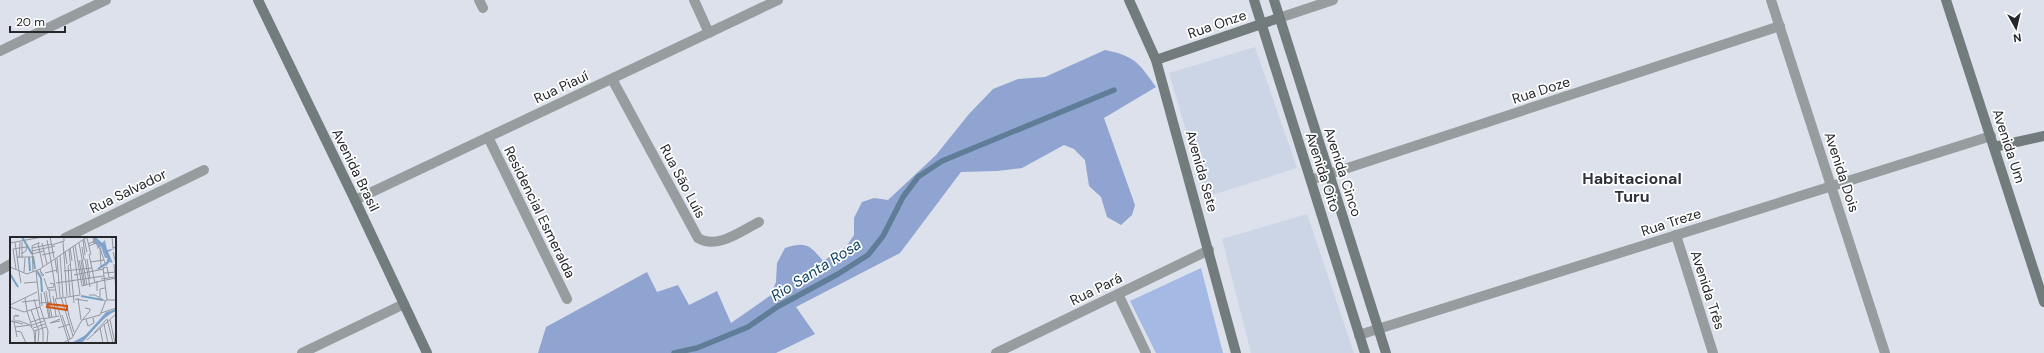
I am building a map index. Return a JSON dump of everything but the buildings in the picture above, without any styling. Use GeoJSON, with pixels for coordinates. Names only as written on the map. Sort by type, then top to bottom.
{"type":"FeatureCollection","features":[{"type":"Feature","properties":{"kind":"street"},"geometry":{"type":"LineString","coordinates":[[0,51],[106,0]]}},
{"type":"Feature","properties":{"kind":"street","name":"Avenida Brasil"},"geometry":{"type":"LineString","coordinates":[[258,0],[427,353]]}},
{"type":"Feature","properties":{"kind":"street"},"geometry":{"type":"LineString","coordinates":[[694,0],[709,33]]}},
{"type":"Feature","properties":{"kind":"street","name":"Rua Piauí"},"geometry":{"type":"LineString","coordinates":[[355,200],[778,0]]}},
{"type":"Feature","properties":{"kind":"street","name":"Avenida Sete"},"geometry":{"type":"LineString","coordinates":[[1129,0],[1156,60],[1236,353]]}},
{"type":"Feature","properties":{"kind":"street","name":"Avenida Oito"},"geometry":{"type":"LineString","coordinates":[[1254,0],[1365,353]]}},
{"type":"Feature","properties":{"kind":"street","name":"Avenida Cinco"},"geometry":{"type":"LineString","coordinates":[[1274,0],[1386,353]]}},
{"type":"Feature","properties":{"kind":"street","name":"Rua Onze"},"geometry":{"type":"LineString","coordinates":[[1156,60],[1332,0]]}},
{"type":"Feature","properties":{"kind":"street","name":"Avenida Dois"},"geometry":{"type":"LineString","coordinates":[[1771,0],[1885,353]]}},
{"type":"Feature","properties":{"kind":"street","name":"Avenida Um"},"geometry":{"type":"LineString","coordinates":[[1946,0],[2044,302]]}},
{"type":"Feature","properties":{"kind":"street","name":"Rua Doze"},"geometry":{"type":"LineString","coordinates":[[1311,180],[1780,26]]}},
{"type":"Feature","properties":{"kind":"street","name":"Rua São Luís"},"geometry":{"type":"LineString","coordinates":[[612,79],[698,238],[708,242],[717,242],[758,222]]}},
{"type":"Feature","properties":{"kind":"street","name":"Rua Treze"},"geometry":{"type":"LineString","coordinates":[[1359,334],[1676,236],[1831,185],[1990,136]]}},
{"type":"Feature","properties":{"kind":"street"},"geometry":{"type":"LineString","coordinates":[[1994,147],[2044,136]]}},
{"type":"Feature","properties":{"kind":"street","name":"Residencial Esmeralda"},"geometry":{"type":"LineString","coordinates":[[488,137],[567,299]]}},
{"type":"Feature","properties":{"kind":"street","name":"Rua Salvador"},"geometry":{"type":"LineString","coordinates":[[67,237],[204,170]]}},
{"type":"Feature","properties":{"kind":"street","name":"Avenida Três"},"geometry":{"type":"LineString","coordinates":[[1676,236],[1713,353]]}},
{"type":"Feature","properties":{"kind":"street","name":"Rua Pará"},"geometry":{"type":"LineString","coordinates":[[996,353],[1209,250]]}},
{"type":"Feature","properties":{"kind":"street"},"geometry":{"type":"LineString","coordinates":[[0,270],[10,265]]}},
{"type":"Feature","properties":{"kind":"street"},"geometry":{"type":"LineString","coordinates":[[1118,294],[1146,353]]}},
{"type":"Feature","properties":{"kind":"street"},"geometry":{"type":"LineString","coordinates":[[302,353],[404,304]]}},
{"type":"Feature","properties":{"kind":"shaded area"},"geometry":{"type":"Polygon","coordinates":[[[1255,47],[1297,168],[1206,197],[1169,73],[1255,47]]]}},
{"type":"Feature","properties":{"kind":"shaded area"},"geometry":{"type":"Polygon","coordinates":[[[1105,50],[1130,58],[1140,66],[1156,87],[1104,118],[1135,205],[1132,215],[1121,225],[1107,217],[1101,197],[1089,186],[1085,160],[1074,149],[1064,145],[1022,168],[997,171],[961,172],[900,253],[796,307],[815,334],[776,353],[538,353],[546,327],[647,272],[657,292],[678,285],[689,305],[717,291],[731,323],[771,295],[776,282],[777,263],[785,248],[798,245],[807,246],[815,251],[823,261],[846,247],[854,235],[854,218],[862,202],[874,198],[888,200],[936,155],[969,114],[993,89],[1018,79],[1045,77],[1105,50]]]}},
{"type":"Feature","properties":{"kind":"shaded area"},"geometry":{"type":"Polygon","coordinates":[[[1307,214],[1354,353],[1251,353],[1222,239],[1307,214]]]}},
{"type":"Feature","properties":{"kind":"shaded area"},"geometry":{"type":"Polygon","coordinates":[[[1201,268],[1223,353],[1156,353],[1130,301],[1201,268]]]}},
{"type":"Feature","properties":{"kind":"waterway","name":"Rio Santa Rosa"},"geometry":{"type":"LineString","coordinates":[[674,353],[697,348],[748,327],[777,307],[838,274],[868,255],[883,236],[903,197],[918,177],[942,161],[1114,90]]}},
{"type":"Feature","properties":{"kind":"district","name":"Habitacional Turu"},"geometry":{"type":"Point","coordinates":[1632,187]}}]}
